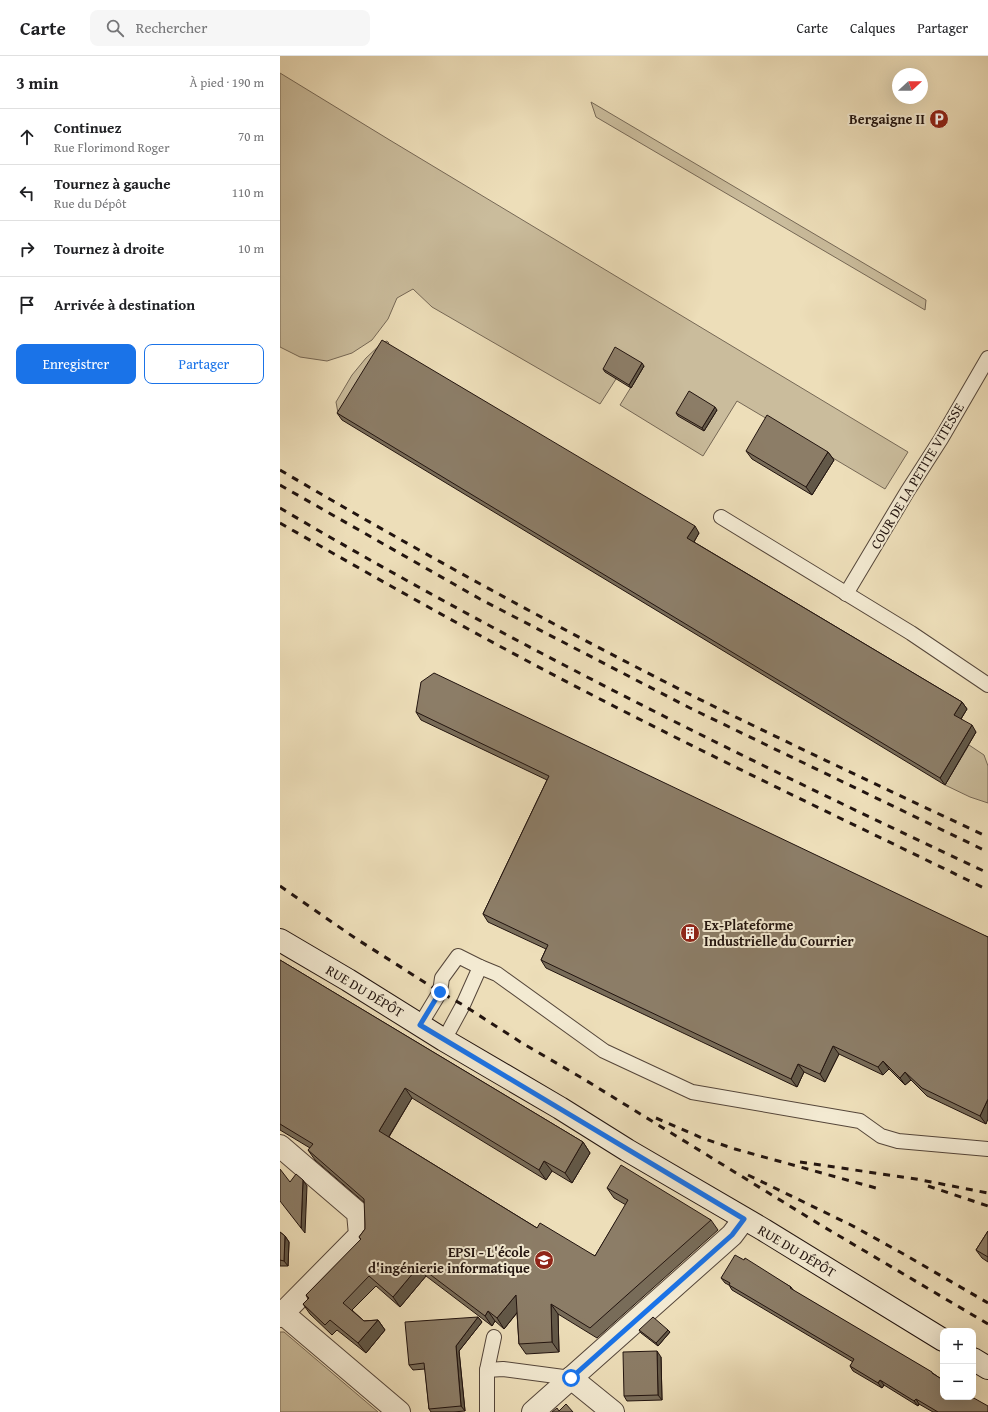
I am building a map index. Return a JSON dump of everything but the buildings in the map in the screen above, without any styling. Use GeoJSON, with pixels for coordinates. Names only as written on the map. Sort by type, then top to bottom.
{"type":"FeatureCollection","features":[{"type":"Feature","properties":{"kind":"main road","name":"RUE DU DÉPÔT"},"geometry":{"type":"LineString","coordinates":[[280,940],[940,1338]]}},
{"type":"Feature","properties":{"kind":"main road"},"geometry":{"type":"LineString","coordinates":[[280,1146],[358,1213],[360,1235],[281,1314],[399,1412]]}},
{"type":"Feature","properties":{"kind":"main road"},"geometry":{"type":"LineString","coordinates":[[533,1412],[732,1235],[744,1219]]}},
{"type":"Feature","properties":{"kind":"main road"},"geometry":{"type":"LineString","coordinates":[[976,1361],[988,1368]]}},
{"type":"Feature","properties":{"kind":"main road"},"geometry":{"type":"LineString","coordinates":[[571,1378],[613,1412]]}},
{"type":"Feature","properties":{"kind":"lane","name":"COUR DE LA PETITE VITESSE"},"geometry":{"type":"LineString","coordinates":[[846,594],[907,492],[986,367]]}},
{"type":"Feature","properties":{"kind":"lane"},"geometry":{"type":"LineString","coordinates":[[721,517],[911,633],[988,685]]}},
{"type":"Feature","properties":{"kind":"lane"},"geometry":{"type":"LineString","coordinates":[[420,1025],[440,992],[442,978],[458,956],[480,968],[497,974],[604,1051],[692,1092],[860,1121],[881,1136],[898,1141],[988,1149]]}},
{"type":"Feature","properties":{"kind":"lane"},"geometry":{"type":"LineString","coordinates":[[444,1040],[463,1005],[480,968]]}},
{"type":"Feature","properties":{"kind":"lane"},"geometry":{"type":"LineString","coordinates":[[487,1412],[487,1370],[494,1337]]}},
{"type":"Feature","properties":{"kind":"lane"},"geometry":{"type":"LineString","coordinates":[[487,1370],[503,1369],[571,1378]]}},
{"type":"Feature","properties":{"kind":"shaded area"},"geometry":{"type":"Polygon","coordinates":[[[280,73],[908,452],[885,489],[737,401],[703,456],[620,405],[644,366],[616,379],[600,404],[432,307],[413,289],[397,298],[388,319],[372,340],[352,353],[327,361],[300,357],[280,347],[280,73]]]}},
{"type":"Feature","properties":{"kind":"shaded area"},"geometry":{"type":"Polygon","coordinates":[[[591,102],[926,300],[925,310],[596,117],[591,102]]]}},
{"type":"Feature","properties":{"kind":"shaded area"},"geometry":{"type":"Polygon","coordinates":[[[387,341],[389,343],[338,413],[336,402],[352,375],[366,358],[382,343],[387,341]]]}},
{"type":"Feature","properties":{"kind":"shaded area"},"geometry":{"type":"Polygon","coordinates":[[[969,745],[984,755],[988,766],[988,803],[970,797],[945,785],[969,745]]]}},
{"type":"Feature","properties":{"kind":"shaded area"},"geometry":{"type":"Polygon","coordinates":[[[280,1332],[284,1332],[378,1412],[280,1412],[280,1332]]]}},
{"type":"Feature","properties":{"kind":"railway"},"geometry":{"type":"LineString","coordinates":[[280,470],[486,587],[642,670],[768,733],[988,837]]}},
{"type":"Feature","properties":{"kind":"railway"},"geometry":{"type":"LineString","coordinates":[[280,485],[480,599],[690,708],[988,852]]}},
{"type":"Feature","properties":{"kind":"railway"},"geometry":{"type":"LineString","coordinates":[[280,508],[453,606],[630,699],[808,787],[988,873]]}},
{"type":"Feature","properties":{"kind":"railway"},"geometry":{"type":"LineString","coordinates":[[280,523],[425,605],[623,711],[988,890]]}},
{"type":"Feature","properties":{"kind":"railway"},"geometry":{"type":"LineString","coordinates":[[280,886],[355,938],[522,1043],[582,1078],[819,1224],[988,1324]]}},
{"type":"Feature","properties":{"kind":"railway"},"geometry":{"type":"LineString","coordinates":[[656,1118],[702,1138],[735,1149],[876,1188]]}},
{"type":"Feature","properties":{"kind":"railway"},"geometry":{"type":"LineString","coordinates":[[800,1162],[916,1179],[988,1193]]}},
{"type":"Feature","properties":{"kind":"railway"},"geometry":{"type":"LineString","coordinates":[[748,1175],[851,1225],[988,1303]]}},
{"type":"Feature","properties":{"kind":"railway"},"geometry":{"type":"LineString","coordinates":[[928,1186],[988,1206]]}},
{"type":"Feature","properties":{"kind":"place","name":"Bergaigne II"},"geometry":{"type":"Point","coordinates":[939,119]}},
{"type":"Feature","properties":{"kind":"place","name":"Ex-Plateforme Industrielle du Courrier"},"geometry":{"type":"Point","coordinates":[690,933]}},
{"type":"Feature","properties":{"kind":"place","name":"EPSI - L'école d'ingénierie informatique"},"geometry":{"type":"Point","coordinates":[544,1260]}},
{"type":"Feature","properties":{"kind":"route"},"geometry":{"type":"LineString","coordinates":[[440,992],[420,1025],[744,1219],[732,1235],[571,1378]]}}]}
